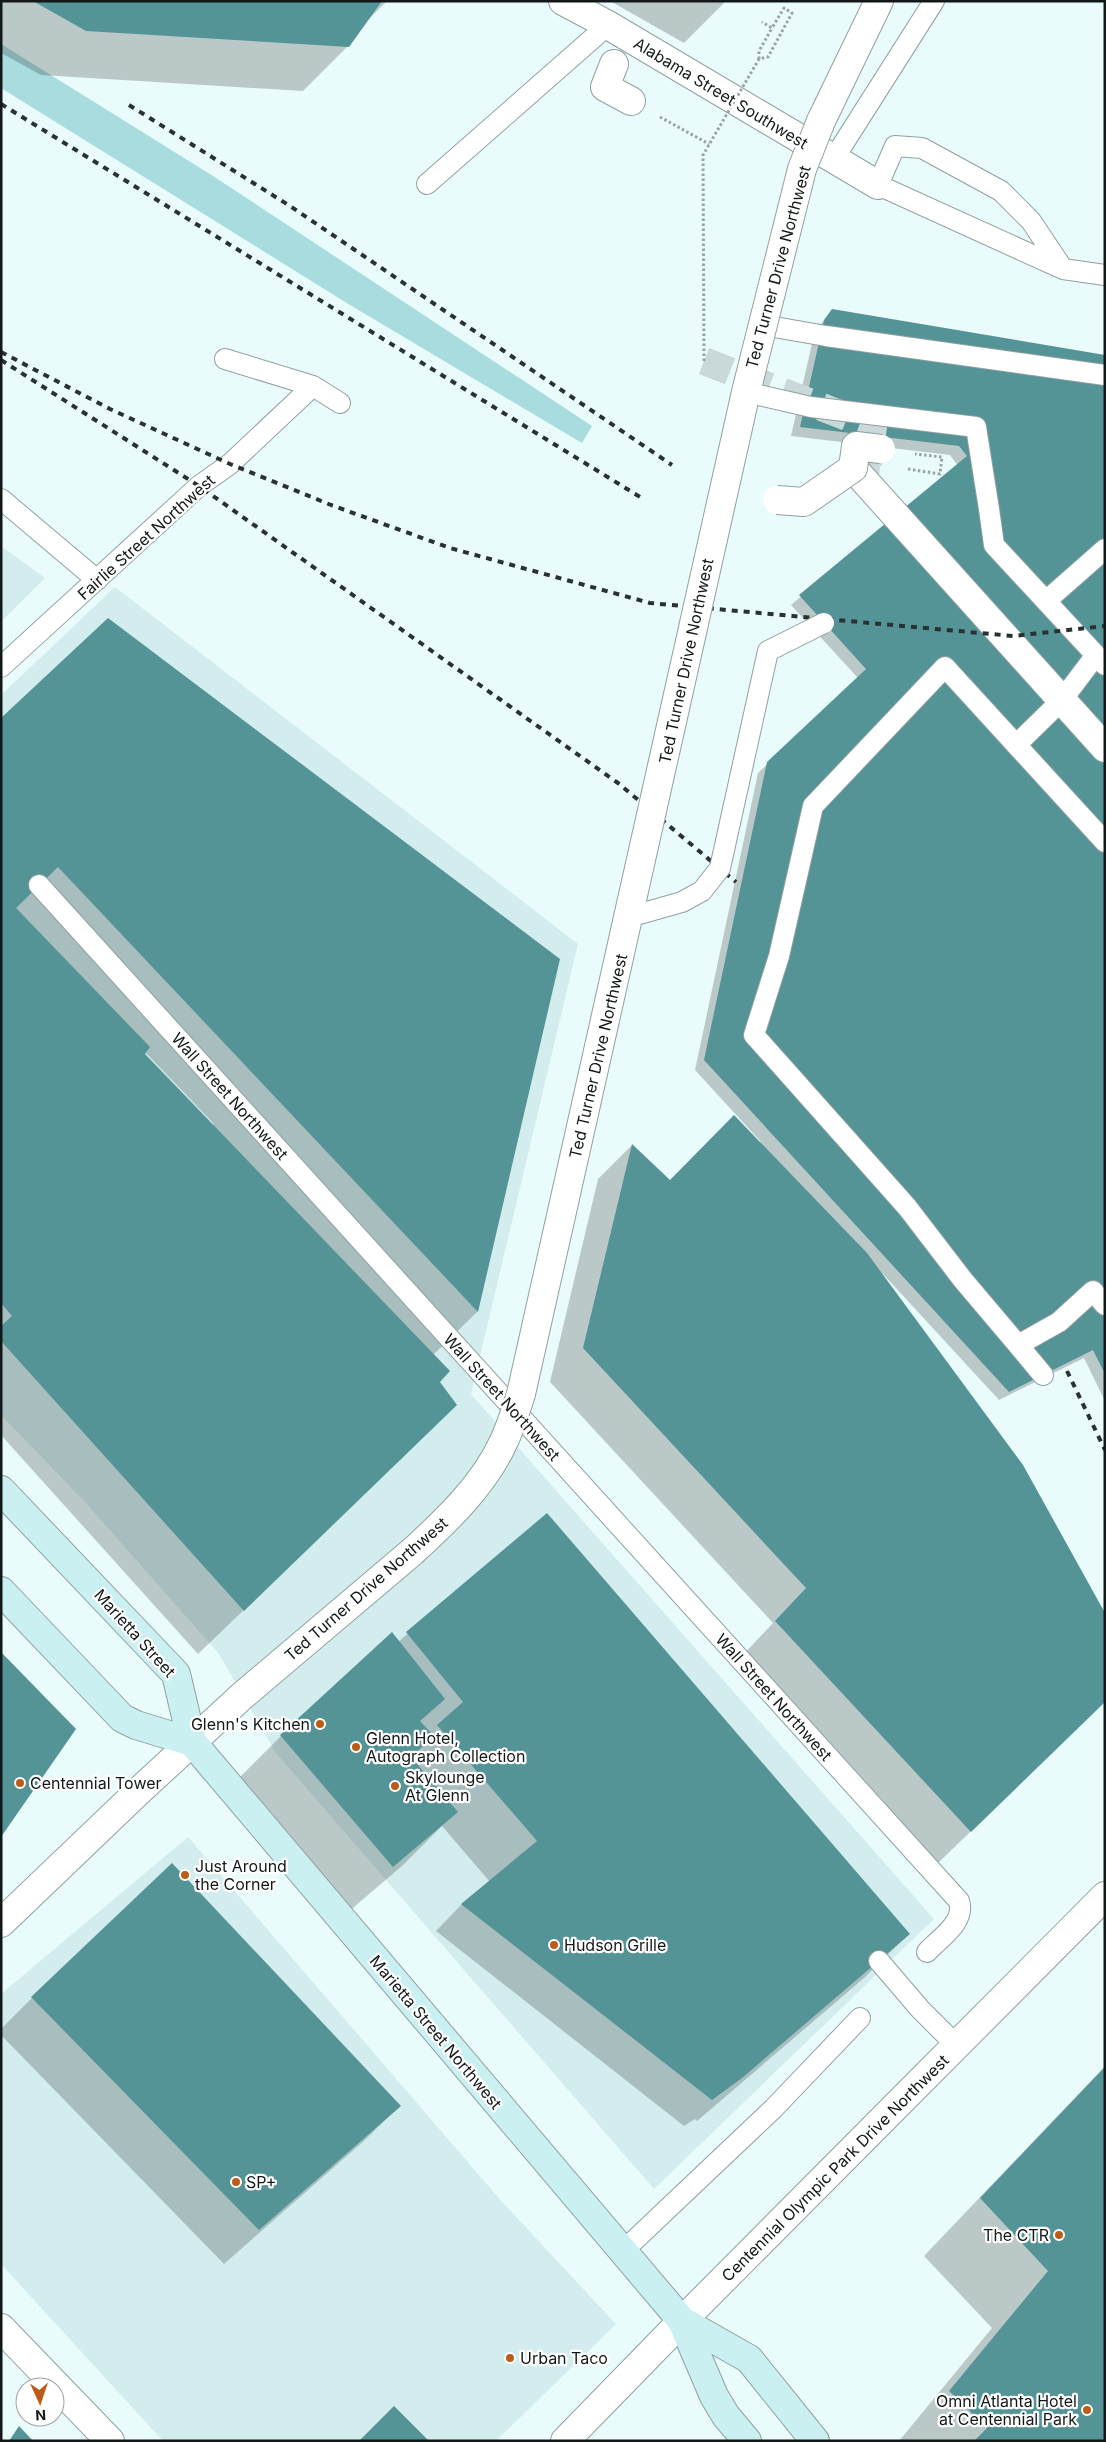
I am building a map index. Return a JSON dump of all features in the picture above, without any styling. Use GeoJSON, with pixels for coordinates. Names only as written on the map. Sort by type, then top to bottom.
{"type":"FeatureCollection","features":[{"type":"Feature","properties":{"kind":"main road","name":"Marietta Street"},"geometry":{"type":"LineString","coordinates":[[1,1490],[176,1674],[192,1742]]}},
{"type":"Feature","properties":{"kind":"main road"},"geometry":{"type":"LineString","coordinates":[[1,1591],[122,1718],[136,1725],[192,1742]]}},
{"type":"Feature","properties":{"kind":"main road","name":"Marietta Street Northwest"},"geometry":{"type":"LineString","coordinates":[[192,1742],[622,2252],[682,2320],[749,2359],[815,2441]]}},
{"type":"Feature","properties":{"kind":"main road","name":"Marietta Street Northwest"},"geometry":{"type":"LineString","coordinates":[[682,2320],[714,2396],[726,2416],[747,2441]]}},
{"type":"Feature","properties":{"kind":"street","name":"Alabama Street Southwest"},"geometry":{"type":"LineString","coordinates":[[564,1],[608,25],[878,186]]}},
{"type":"Feature","properties":{"kind":"street","name":"Ted Turner Drive Northwest"},"geometry":{"type":"LineString","coordinates":[[1,1923],[242,1696],[447,1520],[482,1479],[504,1441],[522,1394],[746,392],[802,169],[821,120],[879,1]]}},
{"type":"Feature","properties":{"kind":"street"},"geometry":{"type":"LineString","coordinates":[[614,64],[605,88],[630,101]]}},
{"type":"Feature","properties":{"kind":"street"},"geometry":{"type":"LineString","coordinates":[[778,500],[804,502],[853,468],[856,446],[881,449]]}},
{"type":"Feature","properties":{"kind":"street"},"geometry":{"type":"LineString","coordinates":[[853,468],[1105,748]]}},
{"type":"Feature","properties":{"kind":"street","name":"Centennial Olympic Park Drive Northwest"},"geometry":{"type":"LineString","coordinates":[[565,2441],[682,2320],[1105,1896]]}},
{"type":"Feature","properties":{"kind":"street"},"geometry":{"type":"LineString","coordinates":[[1,2328],[110,2441]]}},
{"type":"Feature","properties":{"kind":"lane"},"geometry":{"type":"LineString","coordinates":[[833,160],[934,1]]}},
{"type":"Feature","properties":{"kind":"lane"},"geometry":{"type":"LineString","coordinates":[[427,184],[608,25]]}},
{"type":"Feature","properties":{"kind":"lane"},"geometry":{"type":"LineString","coordinates":[[1063,269],[1031,221],[1001,192],[922,148],[895,146],[878,186],[1063,269],[1105,275]]}},
{"type":"Feature","properties":{"kind":"lane"},"geometry":{"type":"LineString","coordinates":[[763,325],[826,336],[1105,375]]}},
{"type":"Feature","properties":{"kind":"lane"},"geometry":{"type":"LineString","coordinates":[[225,359],[313,386],[340,403]]}},
{"type":"Feature","properties":{"kind":"lane","name":"Fairlie Street Northwest"},"geometry":{"type":"LineString","coordinates":[[1,667],[199,486],[230,464],[313,386]]}},
{"type":"Feature","properties":{"kind":"lane"},"geometry":{"type":"LineString","coordinates":[[746,392],[811,407],[976,427],[994,544],[1100,660],[1016,745]]}},
{"type":"Feature","properties":{"kind":"lane"},"geometry":{"type":"LineString","coordinates":[[1,498],[97,580]]}},
{"type":"Feature","properties":{"kind":"lane"},"geometry":{"type":"LineString","coordinates":[[1046,601],[1105,549]]}},
{"type":"Feature","properties":{"kind":"lane"},"geometry":{"type":"LineString","coordinates":[[629,917],[689,898],[702,891],[720,868],[768,651],[824,623]]}},
{"type":"Feature","properties":{"kind":"lane"},"geometry":{"type":"LineString","coordinates":[[1043,1375],[963,1280],[907,1207],[754,1034],[779,956],[813,806],[945,667],[1105,842]]}},
{"type":"Feature","properties":{"kind":"lane","name":"Wall Street Northwest"},"geometry":{"type":"LineString","coordinates":[[39,885],[959,1901],[962,1910],[959,1919],[927,1952]]}},
{"type":"Feature","properties":{"kind":"lane"},"geometry":{"type":"LineString","coordinates":[[1018,1345],[1060,1322],[1093,1291],[1105,1305]]}},
{"type":"Feature","properties":{"kind":"lane"},"geometry":{"type":"LineString","coordinates":[[878,1961],[920,2009],[957,2046]]}},
{"type":"Feature","properties":{"kind":"lane"},"geometry":{"type":"LineString","coordinates":[[622,2252],[773,2109],[860,2018]]}},
{"type":"Feature","properties":{"kind":"path"},"geometry":{"type":"LineString","coordinates":[[704,360],[703,155],[759,59],[759,51],[784,8],[792,13],[768,57],[759,59]]}},
{"type":"Feature","properties":{"kind":"path"},"geometry":{"type":"LineString","coordinates":[[762,22],[772,28]]}},
{"type":"Feature","properties":{"kind":"path"},"geometry":{"type":"LineString","coordinates":[[630,101],[709,144]]}},
{"type":"Feature","properties":{"kind":"shaded area"},"geometry":{"type":"Polygon","coordinates":[[[1,44],[213,176],[592,426],[582,443],[350,305],[1,88],[1,44]]]}},
{"type":"Feature","properties":{"kind":"shaded area"},"geometry":{"type":"Polygon","coordinates":[[[1,546],[45,578],[1,622],[1,546]]]}},
{"type":"Feature","properties":{"kind":"shaded area"},"geometry":{"type":"Polygon","coordinates":[[[115,587],[578,944],[471,1394],[934,1919],[654,2189],[276,1753],[219,1654],[85,1502],[1,1415],[1,695],[115,587]]]}},
{"type":"Feature","properties":{"kind":"shaded area","name":"SP+"},"geometry":{"type":"Polygon","coordinates":[[[188,1837],[503,2203],[616,2324],[496,2441],[163,2441],[1,2264],[1,1994],[188,1837]]]}},
{"type":"Feature","properties":{"kind":"building"},"geometry":{"type":"Polygon","coordinates":[[[33,1],[382,1],[349,47],[86,31],[33,1]]]}},
{"type":"Feature","properties":{"kind":"building"},"geometry":{"type":"Polygon","coordinates":[[[832,309],[1105,355],[1105,1374],[1093,1350],[1009,1392],[704,1060],[767,762],[866,669],[799,595],[967,456],[959,446],[800,427],[824,320],[832,309]]]}},
{"type":"Feature","properties":{"kind":"building"},"geometry":{"type":"Polygon","coordinates":[[[108,618],[560,959],[478,1312],[58,867],[16,908],[150,1047],[145,1054],[450,1371],[440,1382],[457,1405],[244,1611],[1,1341],[1,1326],[12,1316],[1,1303],[1,718],[108,618]]]}},
{"type":"Feature","properties":{"kind":"building"},"geometry":{"type":"Polygon","coordinates":[[[734,1115],[867,1253],[1023,1465],[1105,1613],[1105,1702],[971,1832],[775,1621],[806,1588],[583,1348],[632,1144],[670,1180],[734,1115]]]}},
{"type":"Feature","properties":{"kind":"building"},"geometry":{"type":"Polygon","coordinates":[[[547,1513],[910,1934],[742,2078],[712,2100],[461,1904],[537,1841],[437,1725],[463,1702],[406,1632],[547,1513]]]}},
{"type":"Feature","properties":{"kind":"building","name":"Glenn Hotel, Autograph Collection"},"geometry":{"type":"Polygon","coordinates":[[[392,1632],[445,1699],[420,1721],[434,1736],[411,1757],[458,1812],[393,1867],[280,1735],[392,1632]]]}},
{"type":"Feature","properties":{"kind":"building","name":"Centennial Tower"},"geometry":{"type":"Polygon","coordinates":[[[1,1652],[76,1729],[1,1837],[1,1652]]]}},
{"type":"Feature","properties":{"kind":"building"},"geometry":{"type":"Polygon","coordinates":[[[172,1863],[401,2106],[259,2230],[31,1997],[172,1863]]]}},
{"type":"Feature","properties":{"kind":"building","name":"The CTR"},"geometry":{"type":"Polygon","coordinates":[[[1105,2067],[1105,2441],[974,2441],[987,2428],[949,2391],[1048,2271],[980,2198],[1105,2067]]]}},
{"type":"Feature","properties":{"kind":"building"},"geometry":{"type":"Polygon","coordinates":[[[394,2406],[429,2441],[359,2441],[394,2406]]]}},
{"type":"Feature","properties":{"kind":"building"},"geometry":{"type":"Polygon","coordinates":[[[20,2427],[33,2441],[9,2441],[20,2427]]]}},
{"type":"Feature","properties":{"kind":"tunnel"},"geometry":{"type":"LineString","coordinates":[[704,361],[873,427],[868,464],[880,465]]}},
{"type":"Feature","properties":{"kind":"railway"},"geometry":{"type":"LineString","coordinates":[[1,104],[645,500]]}},
{"type":"Feature","properties":{"kind":"railway"},"geometry":{"type":"LineString","coordinates":[[129,105],[290,206],[672,465]]}},
{"type":"Feature","properties":{"kind":"railway"},"geometry":{"type":"LineString","coordinates":[[1,352],[110,409],[230,464],[331,505],[450,548],[650,603],[1013,636],[1105,626]]}},
{"type":"Feature","properties":{"kind":"railway"},"geometry":{"type":"LineString","coordinates":[[1,360],[199,486],[618,783],[736,882]]}},
{"type":"Feature","properties":{"kind":"railway"},"geometry":{"type":"LineString","coordinates":[[1067,1371],[1105,1450]]}},
{"type":"Feature","properties":{"kind":"place","name":"Glenn's Kitchen"},"geometry":{"type":"Point","coordinates":[320,1724]}},
{"type":"Feature","properties":{"kind":"place","name":"Glenn Hotel, Autograph Collection"},"geometry":{"type":"Point","coordinates":[356,1747]}},
{"type":"Feature","properties":{"kind":"place","name":"Centennial Tower"},"geometry":{"type":"Point","coordinates":[20,1783]}},
{"type":"Feature","properties":{"kind":"place","name":"Skylounge At Glenn"},"geometry":{"type":"Point","coordinates":[395,1786]}},
{"type":"Feature","properties":{"kind":"place","name":"Just Around the Corner"},"geometry":{"type":"Point","coordinates":[185,1875]}},
{"type":"Feature","properties":{"kind":"place","name":"Hudson Grille"},"geometry":{"type":"Point","coordinates":[554,1945]}},
{"type":"Feature","properties":{"kind":"place","name":"SP+"},"geometry":{"type":"Point","coordinates":[236,2182]}},
{"type":"Feature","properties":{"kind":"place","name":"The CTR"},"geometry":{"type":"Point","coordinates":[1059,2235]}},
{"type":"Feature","properties":{"kind":"place","name":"Urban Taco"},"geometry":{"type":"Point","coordinates":[510,2358]}},
{"type":"Feature","properties":{"kind":"place","name":"Omni Atlanta Hotel at Centennial Park"},"geometry":{"type":"Point","coordinates":[1087,2410]}}]}
